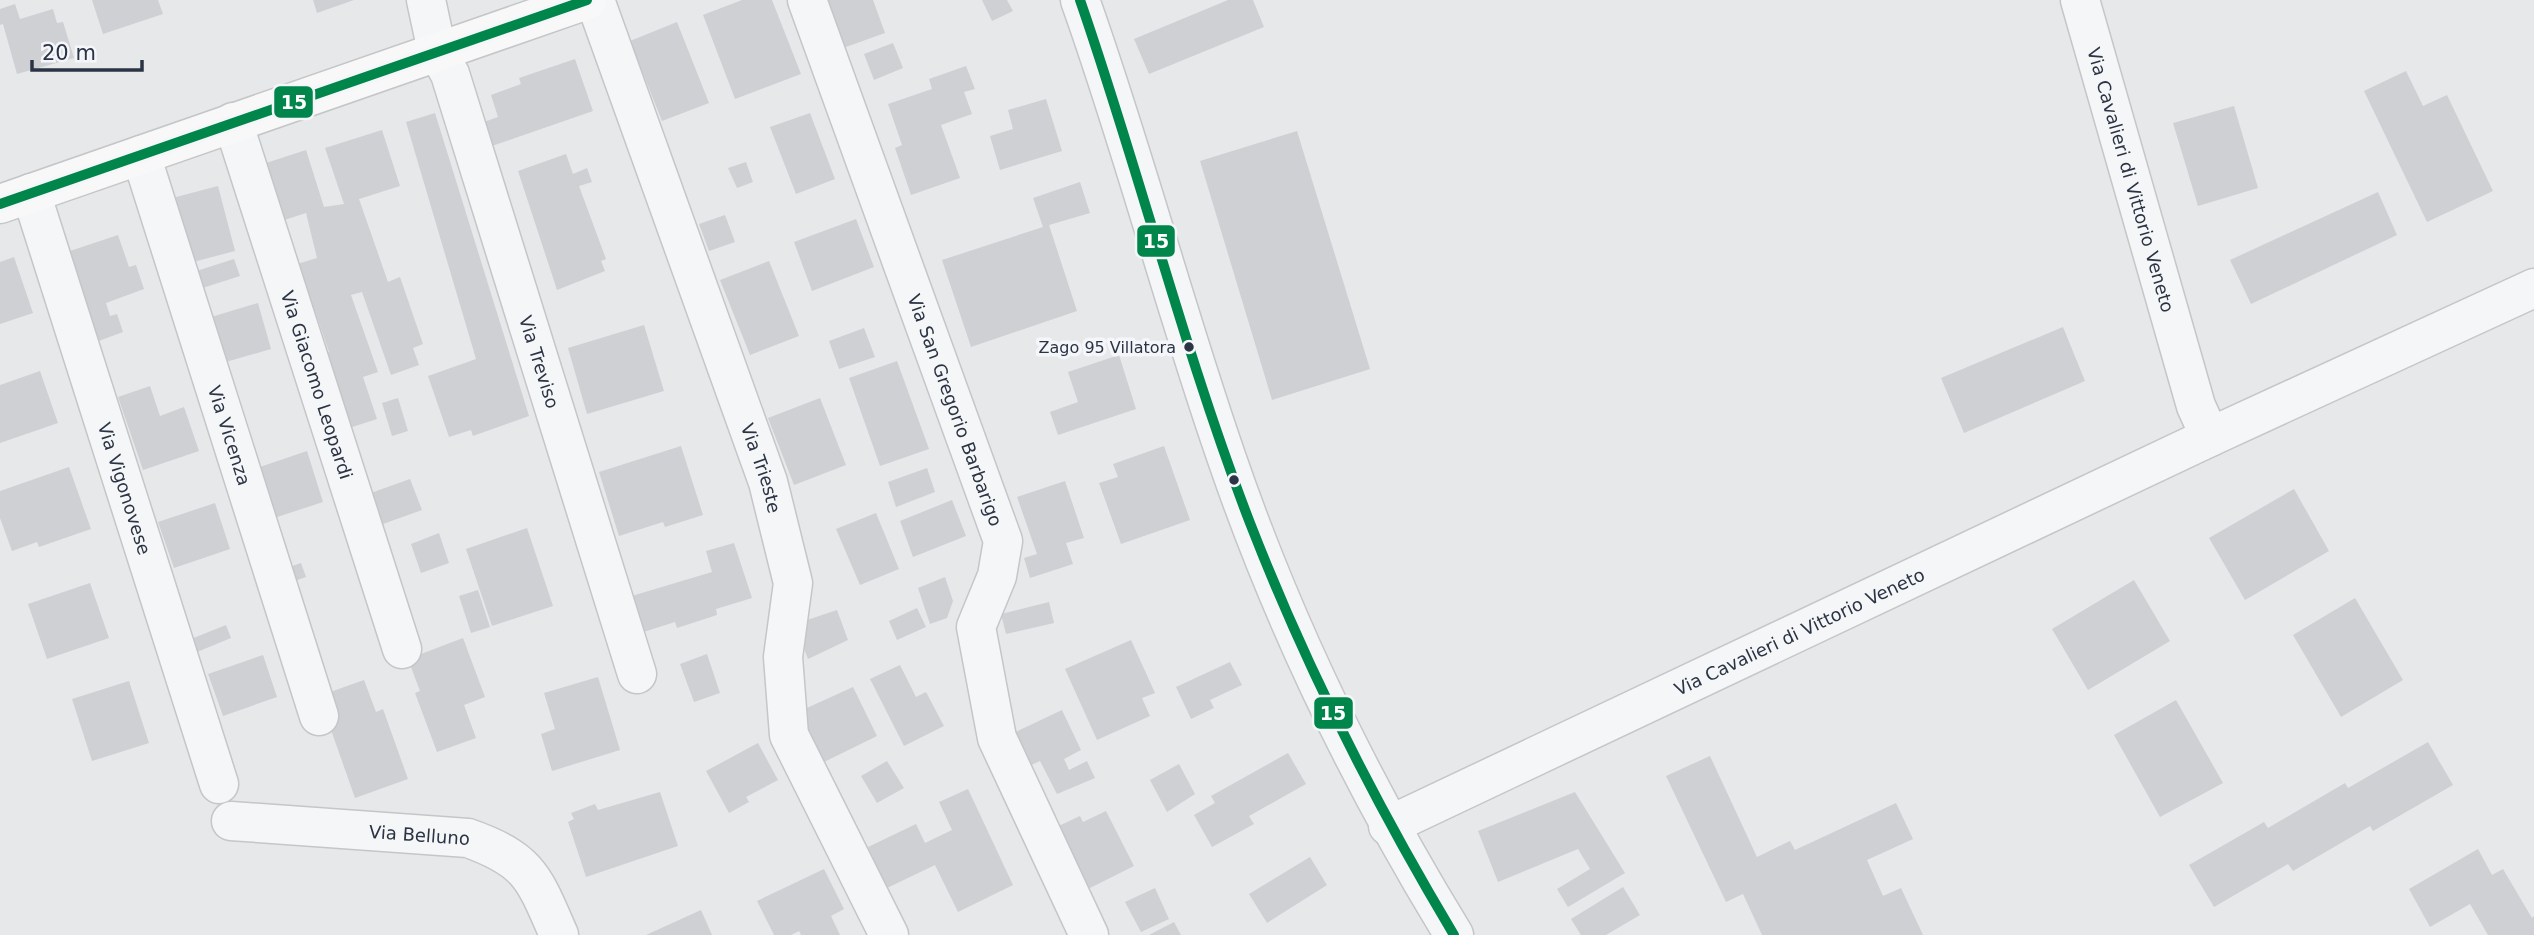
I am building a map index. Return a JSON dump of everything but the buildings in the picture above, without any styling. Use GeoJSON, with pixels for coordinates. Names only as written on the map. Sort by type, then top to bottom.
{"type":"FeatureCollection","features":[{"type":"Feature","properties":{"kind":"main road","name":"Via Vigonovese"},"geometry":{"type":"LineString","coordinates":[[15,198],[587,0]]}},
{"type":"Feature","properties":{"kind":"street","name":"Via Treviso"},"geometry":{"type":"LineString","coordinates":[[426,0],[437,51],[450,74],[637,674]]}},
{"type":"Feature","properties":{"kind":"street","name":"Via Trieste"},"geometry":{"type":"LineString","coordinates":[[595,0],[768,482],[793,583],[783,657],[789,735],[889,935]]}},
{"type":"Feature","properties":{"kind":"street","name":"Via San Gregorio Barbarigo"},"geometry":{"type":"LineString","coordinates":[[807,0],[1003,541],[997,576],[976,627],[997,738],[1088,935]]}},
{"type":"Feature","properties":{"kind":"street"},"geometry":{"type":"LineString","coordinates":[[1080,0],[1116,100],[1187,337],[1242,501],[1321,689],[1388,825],[1454,935]]}},
{"type":"Feature","properties":{"kind":"street","name":"Via Cavalieri di Vittorio Veneto"},"geometry":{"type":"LineString","coordinates":[[2080,0],[2196,406],[2210,437]]}},
{"type":"Feature","properties":{"kind":"street","name":"Via Giacomo Leopardi"},"geometry":{"type":"LineString","coordinates":[[233,122],[402,649]]}},
{"type":"Feature","properties":{"kind":"street","name":"Via Vicenza"},"geometry":{"type":"LineString","coordinates":[[141,155],[319,716]]}},
{"type":"Feature","properties":{"kind":"street","name":"Via Vigonovese"},"geometry":{"type":"LineString","coordinates":[[15,198],[219,784]]}},
{"type":"Feature","properties":{"kind":"street","name":"Via Cavalieri di Vittorio Veneto"},"geometry":{"type":"LineString","coordinates":[[1388,825],[2210,437],[2534,288]]}},
{"type":"Feature","properties":{"kind":"street","name":"Via Belluno"},"geometry":{"type":"LineString","coordinates":[[231,821],[468,838],[501,849],[534,878],[559,935]]}},
{"type":"Feature","properties":{"kind":"transit line","name":"15"},"geometry":{"type":"LineString","coordinates":[[0,204],[587,0]]}},
{"type":"Feature","properties":{"kind":"transit line","name":"15"},"geometry":{"type":"LineString","coordinates":[[1080,0],[1204,393],[1250,523],[1294,630],[1343,734],[1454,935]]}},
{"type":"Feature","properties":{"kind":"place","name":"Zago 95 Villatora"},"geometry":{"type":"Point","coordinates":[1189,347]}}]}
